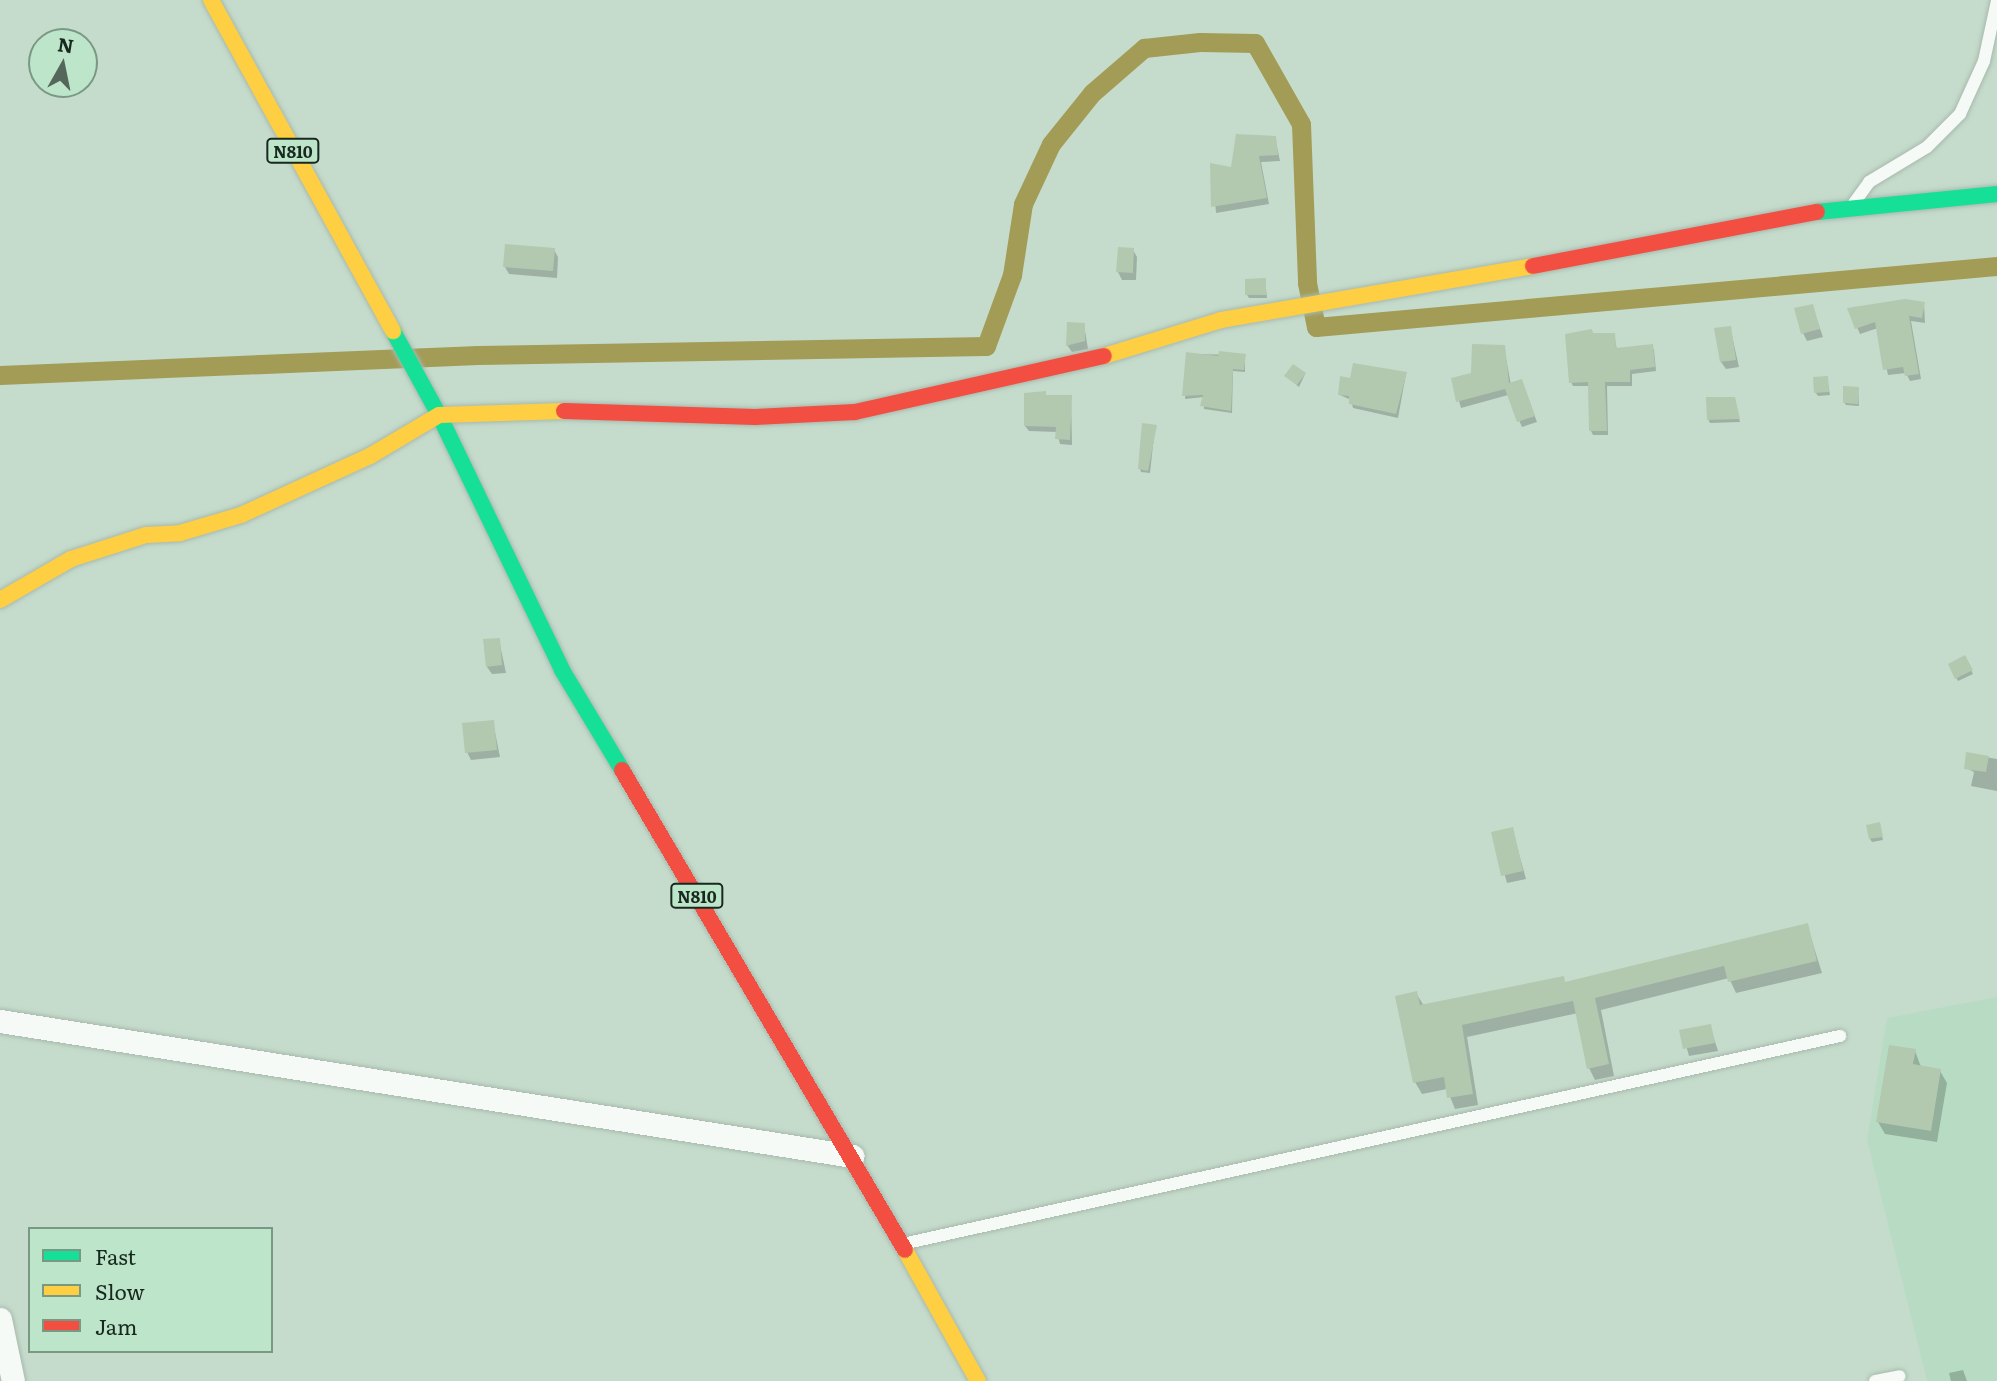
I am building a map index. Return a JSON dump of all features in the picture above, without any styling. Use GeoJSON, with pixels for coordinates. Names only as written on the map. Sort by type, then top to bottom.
{"type":"FeatureCollection","features":[{"type":"Feature","properties":{"kind":"main road","name":"N810"},"geometry":{"type":"LineString","coordinates":[[211,0],[435,409],[562,670],[852,1156],[978,1381]]}},
{"type":"Feature","properties":{"kind":"main road"},"geometry":{"type":"LineString","coordinates":[[0,600],[71,559],[146,535],[180,533],[241,515],[359,462],[435,409],[579,410],[755,417],[855,412],[1122,352],[1221,320],[1282,312],[1335,298],[1849,209],[1997,194]]}},
{"type":"Feature","properties":{"kind":"street"},"geometry":{"type":"LineString","coordinates":[[0,1021],[852,1156]]}},
{"type":"Feature","properties":{"kind":"street"},"geometry":{"type":"LineString","coordinates":[[0,1319],[13,1381]]}},
{"type":"Feature","properties":{"kind":"lane"},"geometry":{"type":"LineString","coordinates":[[1849,209],[1869,182],[1927,147],[1959,114],[1984,61],[1997,1]]}},
{"type":"Feature","properties":{"kind":"lane"},"geometry":{"type":"LineString","coordinates":[[900,1245],[1840,1036]]}},
{"type":"Feature","properties":{"kind":"lane"},"geometry":{"type":"LineString","coordinates":[[1875,1381],[1900,1376]]}},
{"type":"Feature","properties":{"kind":"shaded area"},"geometry":{"type":"Polygon","coordinates":[[[1997,997],[1997,1381],[1927,1381],[1867,1140],[1887,1018],[1997,997]]]}},
{"type":"Feature","properties":{"kind":"building"},"geometry":{"type":"Polygon","coordinates":[[[1236,134],[1276,136],[1278,155],[1259,156],[1267,198],[1211,207],[1210,163],[1231,167],[1236,134]]]}},
{"type":"Feature","properties":{"kind":"building"},"geometry":{"type":"Polygon","coordinates":[[[505,244],[555,248],[553,271],[503,267],[505,244]]]}},
{"type":"Feature","properties":{"kind":"building"},"geometry":{"type":"Polygon","coordinates":[[[1118,247],[1134,248],[1133,273],[1116,272],[1118,247]]]}},
{"type":"Feature","properties":{"kind":"building"},"geometry":{"type":"Polygon","coordinates":[[[1266,278],[1266,295],[1245,295],[1245,279],[1266,278]]]}},
{"type":"Feature","properties":{"kind":"building"},"geometry":{"type":"Polygon","coordinates":[[[1905,299],[1925,302],[1922,318],[1909,316],[1919,374],[1905,376],[1903,367],[1883,370],[1875,322],[1855,329],[1847,308],[1905,299]]]}},
{"type":"Feature","properties":{"kind":"building"},"geometry":{"type":"Polygon","coordinates":[[[1813,304],[1820,329],[1801,334],[1794,308],[1813,304]]]}},
{"type":"Feature","properties":{"kind":"building"},"geometry":{"type":"Polygon","coordinates":[[[1067,322],[1085,323],[1085,341],[1066,346],[1067,322]]]}},
{"type":"Feature","properties":{"kind":"building"},"geometry":{"type":"Polygon","coordinates":[[[1731,326],[1736,360],[1720,362],[1714,328],[1731,326]]]}},
{"type":"Feature","properties":{"kind":"building"},"geometry":{"type":"Polygon","coordinates":[[[1592,329],[1593,333],[1615,333],[1616,348],[1653,344],[1655,367],[1630,370],[1630,382],[1605,382],[1607,431],[1589,431],[1588,382],[1569,383],[1565,334],[1592,329]]]}},
{"type":"Feature","properties":{"kind":"building"},"geometry":{"type":"Polygon","coordinates":[[[1472,344],[1505,345],[1509,383],[1522,379],[1535,416],[1517,422],[1505,389],[1456,402],[1451,378],[1471,373],[1472,344]]]}},
{"type":"Feature","properties":{"kind":"building"},"geometry":{"type":"Polygon","coordinates":[[[1219,351],[1246,354],[1244,370],[1233,369],[1231,411],[1200,406],[1203,395],[1182,396],[1186,352],[1218,356],[1219,351]]]}},
{"type":"Feature","properties":{"kind":"building"},"geometry":{"type":"Polygon","coordinates":[[[1353,363],[1407,372],[1396,414],[1349,404],[1349,396],[1338,395],[1340,376],[1350,378],[1353,363]]]}},
{"type":"Feature","properties":{"kind":"building"},"geometry":{"type":"Polygon","coordinates":[[[1293,364],[1306,373],[1297,385],[1284,376],[1293,364]]]}},
{"type":"Feature","properties":{"kind":"building"},"geometry":{"type":"Polygon","coordinates":[[[1828,376],[1829,392],[1814,393],[1813,377],[1828,376]]]}},
{"type":"Feature","properties":{"kind":"building"},"geometry":{"type":"Polygon","coordinates":[[[1843,386],[1859,387],[1858,404],[1843,403],[1843,386]]]}},
{"type":"Feature","properties":{"kind":"building"},"geometry":{"type":"Polygon","coordinates":[[[1046,391],[1046,395],[1072,395],[1070,440],[1055,439],[1056,427],[1024,426],[1024,393],[1046,391]]]}},
{"type":"Feature","properties":{"kind":"building"},"geometry":{"type":"Polygon","coordinates":[[[1706,397],[1735,397],[1740,419],[1707,420],[1706,397]]]}},
{"type":"Feature","properties":{"kind":"building"},"geometry":{"type":"Polygon","coordinates":[[[1142,423],[1157,425],[1148,471],[1138,469],[1142,423]]]}},
{"type":"Feature","properties":{"kind":"building"},"geometry":{"type":"Polygon","coordinates":[[[500,638],[502,665],[486,667],[483,639],[500,638]]]}},
{"type":"Feature","properties":{"kind":"building"},"geometry":{"type":"Polygon","coordinates":[[[1965,655],[1973,670],[1955,679],[1948,664],[1965,655]]]}},
{"type":"Feature","properties":{"kind":"building"},"geometry":{"type":"Polygon","coordinates":[[[494,720],[497,750],[465,753],[462,723],[494,720]]]}},
{"type":"Feature","properties":{"kind":"building"},"geometry":{"type":"Polygon","coordinates":[[[1966,752],[1989,756],[1986,772],[1964,769],[1966,752]]]}},
{"type":"Feature","properties":{"kind":"building"},"geometry":{"type":"Polygon","coordinates":[[[1880,822],[1883,837],[1869,839],[1866,825],[1880,822]]]}},
{"type":"Feature","properties":{"kind":"building"},"geometry":{"type":"Polygon","coordinates":[[[1513,827],[1523,871],[1501,876],[1491,832],[1513,827]]]}},
{"type":"Feature","properties":{"kind":"building"},"geometry":{"type":"Polygon","coordinates":[[[1808,923],[1817,961],[1728,982],[1724,966],[1595,998],[1609,1064],[1587,1069],[1573,1001],[1462,1025],[1473,1094],[1447,1098],[1444,1077],[1413,1083],[1395,996],[1417,991],[1420,1005],[1564,976],[1565,982],[1808,923]]]}},
{"type":"Feature","properties":{"kind":"building"},"geometry":{"type":"Polygon","coordinates":[[[1711,1024],[1715,1043],[1683,1049],[1679,1030],[1711,1024]]]}},
{"type":"Feature","properties":{"kind":"building"},"geometry":{"type":"Polygon","coordinates":[[[1889,1045],[1916,1049],[1913,1064],[1941,1069],[1931,1131],[1876,1122],[1889,1045]]]}},
{"type":"Feature","properties":{"kind":"waterway"},"geometry":{"type":"LineString","coordinates":[[0,375],[478,355],[986,346],[1012,275],[1023,204],[1051,144],[1092,93],[1144,48],[1200,42],[1255,43],[1301,124],[1307,283],[1316,327],[1997,266]]}},
{"type":"Feature","properties":{"kind":"traffic: fast"},"geometry":{"type":"LineString","coordinates":[[1817,212],[1997,194]]}},
{"type":"Feature","properties":{"kind":"traffic: fast"},"geometry":{"type":"LineString","coordinates":[[393,331],[439,415],[562,670],[622,770]]}},
{"type":"Feature","properties":{"kind":"traffic: slow"},"geometry":{"type":"LineString","coordinates":[[211,0],[393,331]]}},
{"type":"Feature","properties":{"kind":"traffic: slow"},"geometry":{"type":"LineString","coordinates":[[1104,356],[1221,320],[1533,266]]}},
{"type":"Feature","properties":{"kind":"traffic: slow"},"geometry":{"type":"LineString","coordinates":[[0,600],[71,559],[146,535],[180,533],[241,515],[370,456],[439,415],[564,411]]}},
{"type":"Feature","properties":{"kind":"traffic: slow"},"geometry":{"type":"LineString","coordinates":[[905,1250],[978,1381]]}},
{"type":"Feature","properties":{"kind":"traffic: jam"},"geometry":{"type":"LineString","coordinates":[[1533,266],[1817,212]]}},
{"type":"Feature","properties":{"kind":"traffic: jam"},"geometry":{"type":"LineString","coordinates":[[564,411],[755,417],[855,412],[1104,356]]}},
{"type":"Feature","properties":{"kind":"traffic: jam"},"geometry":{"type":"LineString","coordinates":[[622,770],[905,1250]]}}]}
